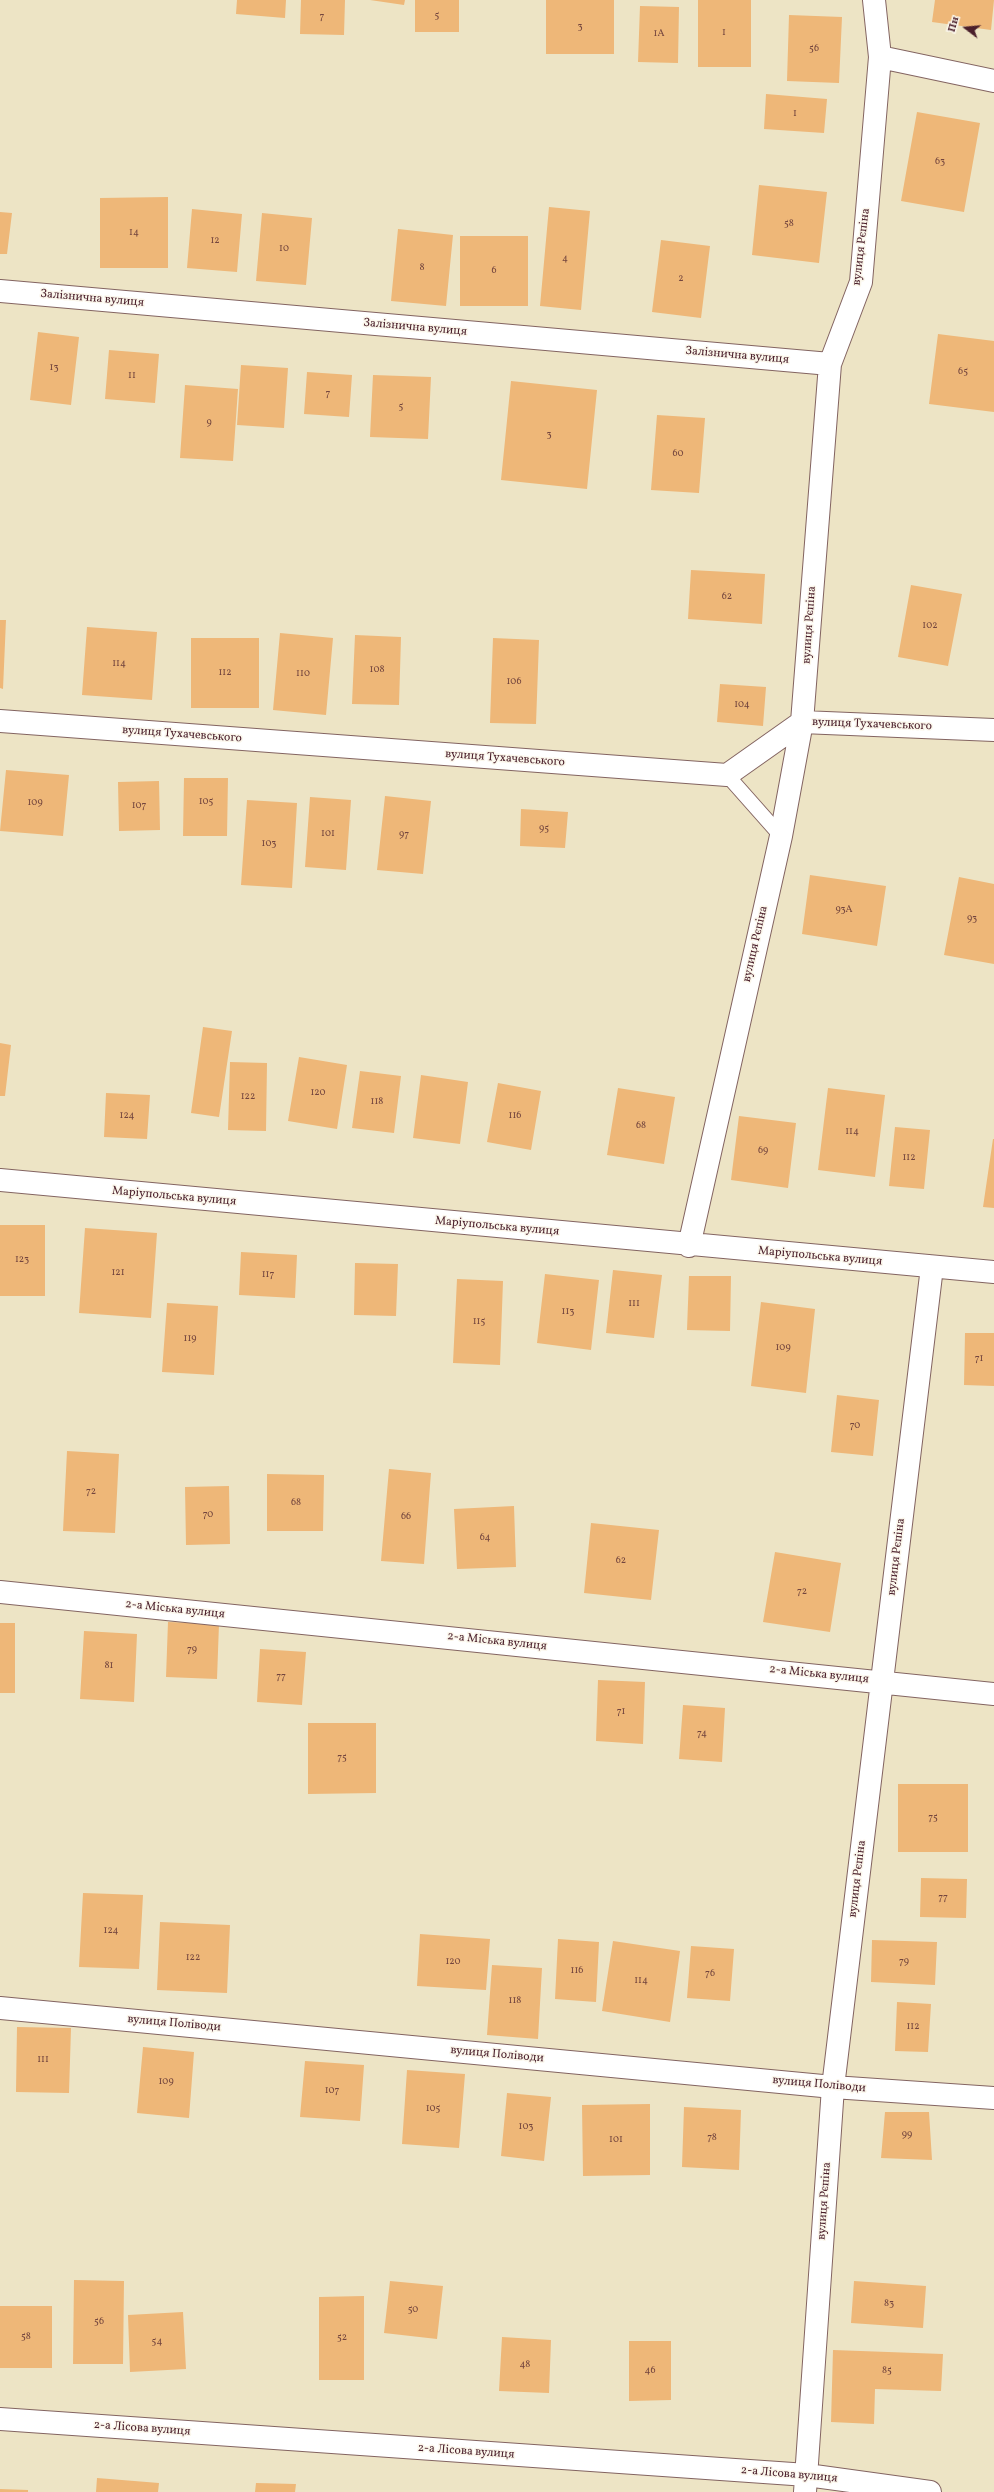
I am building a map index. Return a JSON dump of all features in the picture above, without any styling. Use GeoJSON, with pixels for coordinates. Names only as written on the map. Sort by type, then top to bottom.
{"type":"FeatureCollection","features":[{"type":"Feature","properties":{"kind":"street","name":"вулиця Рєпіна"},"geometry":{"type":"LineString","coordinates":[[689,1246],[780,836],[802,722],[830,364],[861,282],[880,57],[874,0]]}},
{"type":"Feature","properties":{"kind":"street"},"geometry":{"type":"LineString","coordinates":[[880,57],[994,82]]}},
{"type":"Feature","properties":{"kind":"street","name":"Залізнична вулиця"},"geometry":{"type":"LineString","coordinates":[[0,291],[830,364]]}},
{"type":"Feature","properties":{"kind":"street","name":"вулиця Тухачевського"},"geometry":{"type":"LineString","coordinates":[[0,721],[727,776],[802,722],[994,730]]}},
{"type":"Feature","properties":{"kind":"street","name":"Маріупольська вулиця"},"geometry":{"type":"LineString","coordinates":[[0,1180],[689,1246],[994,1272]]}},
{"type":"Feature","properties":{"kind":"street","name":"вулиця Рєпіна"},"geometry":{"type":"LineString","coordinates":[[806,2484],[833,2087],[932,1267]]}},
{"type":"Feature","properties":{"kind":"street","name":"2-а Міська вулиця"},"geometry":{"type":"LineString","coordinates":[[0,1592],[882,1681],[994,1694]]}},
{"type":"Feature","properties":{"kind":"street","name":"вулиця Поліводи"},"geometry":{"type":"LineString","coordinates":[[0,2008],[833,2087],[994,2098]]}},
{"type":"Feature","properties":{"kind":"street","name":"2-а Лісова вулиця"},"geometry":{"type":"LineString","coordinates":[[0,2419],[806,2484],[930,2492]]}},
{"type":"Feature","properties":{"kind":"lane"},"geometry":{"type":"LineString","coordinates":[[727,776],[780,836]]}},
{"type":"Feature","properties":{"kind":"building"},"geometry":{"type":"Polygon","coordinates":[[[237,0],[286,0],[285,18],[236,14],[237,0]]]}},
{"type":"Feature","properties":{"kind":"building"},"geometry":{"type":"Polygon","coordinates":[[[301,0],[345,0],[344,35],[300,34],[301,0]]]}},
{"type":"Feature","properties":{"kind":"building"},"geometry":{"type":"Polygon","coordinates":[[[370,0],[405,0],[404,5],[370,0]]]}},
{"type":"Feature","properties":{"kind":"building"},"geometry":{"type":"Polygon","coordinates":[[[415,0],[459,0],[459,32],[415,32],[415,0]]]}},
{"type":"Feature","properties":{"kind":"building"},"geometry":{"type":"Polygon","coordinates":[[[546,0],[614,0],[614,54],[546,54],[546,0]]]}},
{"type":"Feature","properties":{"kind":"building"},"geometry":{"type":"Polygon","coordinates":[[[698,0],[751,0],[751,67],[698,67],[698,0]]]}},
{"type":"Feature","properties":{"kind":"building"},"geometry":{"type":"Polygon","coordinates":[[[935,0],[994,0],[991,30],[932,22],[935,0]]]}},
{"type":"Feature","properties":{"kind":"building"},"geometry":{"type":"Polygon","coordinates":[[[640,6],[679,7],[678,63],[638,62],[640,6]]]}},
{"type":"Feature","properties":{"kind":"building"},"geometry":{"type":"Polygon","coordinates":[[[789,15],[842,17],[839,83],[787,81],[789,15]]]}},
{"type":"Feature","properties":{"kind":"building"},"geometry":{"type":"Polygon","coordinates":[[[766,94],[827,99],[824,133],[764,129],[766,94]]]}},
{"type":"Feature","properties":{"kind":"building"},"geometry":{"type":"Polygon","coordinates":[[[917,112],[980,123],[964,212],[901,201],[917,112]]]}},
{"type":"Feature","properties":{"kind":"building"},"geometry":{"type":"Polygon","coordinates":[[[759,185],[827,192],[819,263],[752,255],[759,185]]]}},
{"type":"Feature","properties":{"kind":"building"},"geometry":{"type":"Polygon","coordinates":[[[168,197],[168,268],[100,268],[100,198],[168,197]]]}},
{"type":"Feature","properties":{"kind":"building"},"geometry":{"type":"Polygon","coordinates":[[[549,207],[590,211],[581,310],[540,306],[549,207]]]}},
{"type":"Feature","properties":{"kind":"building"},"geometry":{"type":"Polygon","coordinates":[[[192,209],[242,214],[237,272],[187,268],[192,209]]]}},
{"type":"Feature","properties":{"kind":"building"},"geometry":{"type":"Polygon","coordinates":[[[0,212],[12,213],[7,254],[0,254],[0,212]]]}},
{"type":"Feature","properties":{"kind":"building"},"geometry":{"type":"Polygon","coordinates":[[[262,213],[312,218],[306,285],[256,281],[262,213]]]}},
{"type":"Feature","properties":{"kind":"building"},"geometry":{"type":"Polygon","coordinates":[[[398,229],[453,235],[446,306],[391,301],[398,229]]]}},
{"type":"Feature","properties":{"kind":"building"},"geometry":{"type":"Polygon","coordinates":[[[460,236],[528,236],[528,306],[460,306],[460,236]]]}},
{"type":"Feature","properties":{"kind":"building"},"geometry":{"type":"Polygon","coordinates":[[[661,240],[710,246],[701,318],[652,312],[661,240]]]}},
{"type":"Feature","properties":{"kind":"building"},"geometry":{"type":"Polygon","coordinates":[[[38,332],[79,337],[71,405],[30,400],[38,332]]]}},
{"type":"Feature","properties":{"kind":"building"},"geometry":{"type":"Polygon","coordinates":[[[938,334],[994,341],[994,412],[929,404],[938,334]]]}},
{"type":"Feature","properties":{"kind":"building"},"geometry":{"type":"Polygon","coordinates":[[[109,350],[159,354],[155,403],[105,399],[109,350]]]}},
{"type":"Feature","properties":{"kind":"building"},"geometry":{"type":"Polygon","coordinates":[[[241,365],[288,368],[284,428],[237,425],[241,365]]]}},
{"type":"Feature","properties":{"kind":"building"},"geometry":{"type":"Polygon","coordinates":[[[307,372],[352,375],[349,417],[304,414],[307,372]]]}},
{"type":"Feature","properties":{"kind":"building"},"geometry":{"type":"Polygon","coordinates":[[[373,375],[431,377],[428,439],[370,437],[373,375]]]}},
{"type":"Feature","properties":{"kind":"building"},"geometry":{"type":"Polygon","coordinates":[[[511,381],[597,390],[587,489],[501,480],[511,381]]]}},
{"type":"Feature","properties":{"kind":"building"},"geometry":{"type":"Polygon","coordinates":[[[185,385],[238,389],[233,461],[180,458],[185,385]]]}},
{"type":"Feature","properties":{"kind":"building"},"geometry":{"type":"Polygon","coordinates":[[[657,415],[705,418],[699,493],[651,490],[657,415]]]}},
{"type":"Feature","properties":{"kind":"building"},"geometry":{"type":"Polygon","coordinates":[[[691,570],[765,574],[762,624],[688,619],[691,570]]]}},
{"type":"Feature","properties":{"kind":"building"},"geometry":{"type":"Polygon","coordinates":[[[911,585],[962,594],[948,666],[898,657],[911,585]]]}},
{"type":"Feature","properties":{"kind":"building"},"geometry":{"type":"Polygon","coordinates":[[[0,620],[6,620],[3,689],[0,688],[0,620]]]}},
{"type":"Feature","properties":{"kind":"building"},"geometry":{"type":"Polygon","coordinates":[[[87,627],[157,632],[152,700],[82,695],[87,627]]]}},
{"type":"Feature","properties":{"kind":"building"},"geometry":{"type":"Polygon","coordinates":[[[280,633],[333,638],[326,715],[273,710],[280,633]]]}},
{"type":"Feature","properties":{"kind":"building"},"geometry":{"type":"Polygon","coordinates":[[[355,635],[401,637],[399,705],[352,704],[355,635]]]}},
{"type":"Feature","properties":{"kind":"building"},"geometry":{"type":"Polygon","coordinates":[[[191,638],[259,638],[259,708],[191,708],[191,638]]]}},
{"type":"Feature","properties":{"kind":"building"},"geometry":{"type":"Polygon","coordinates":[[[493,638],[539,640],[536,724],[490,723],[493,638]]]}},
{"type":"Feature","properties":{"kind":"building"},"geometry":{"type":"Polygon","coordinates":[[[720,684],[766,687],[763,726],[717,722],[720,684]]]}},
{"type":"Feature","properties":{"kind":"building"},"geometry":{"type":"Polygon","coordinates":[[[6,770],[69,775],[63,836],[0,831],[6,770]]]}},
{"type":"Feature","properties":{"kind":"building"},"geometry":{"type":"Polygon","coordinates":[[[184,778],[228,778],[227,836],[183,836],[184,778]]]}},
{"type":"Feature","properties":{"kind":"building"},"geometry":{"type":"Polygon","coordinates":[[[159,781],[160,830],[119,831],[118,782],[159,781]]]}},
{"type":"Feature","properties":{"kind":"building"},"geometry":{"type":"Polygon","coordinates":[[[385,796],[431,801],[423,874],[377,870],[385,796]]]}},
{"type":"Feature","properties":{"kind":"building"},"geometry":{"type":"Polygon","coordinates":[[[310,797],[351,800],[346,870],[305,867],[310,797]]]}},
{"type":"Feature","properties":{"kind":"building"},"geometry":{"type":"Polygon","coordinates":[[[247,800],[297,803],[292,888],[241,885],[247,800]]]}},
{"type":"Feature","properties":{"kind":"building"},"geometry":{"type":"Polygon","coordinates":[[[521,809],[568,812],[565,848],[520,846],[521,809]]]}},
{"type":"Feature","properties":{"kind":"building"},"geometry":{"type":"Polygon","coordinates":[[[810,875],[886,886],[877,946],[802,934],[810,875]]]}},
{"type":"Feature","properties":{"kind":"building"},"geometry":{"type":"Polygon","coordinates":[[[959,877],[994,884],[994,964],[944,955],[959,877]]]}},
{"type":"Feature","properties":{"kind":"building"},"geometry":{"type":"Polygon","coordinates":[[[203,1027],[232,1031],[219,1117],[191,1113],[203,1027]]]}},
{"type":"Feature","properties":{"kind":"building"},"geometry":{"type":"Polygon","coordinates":[[[0,1043],[11,1045],[5,1096],[0,1096],[0,1043]]]}},
{"type":"Feature","properties":{"kind":"building"},"geometry":{"type":"Polygon","coordinates":[[[299,1057],[347,1065],[337,1129],[288,1121],[299,1057]]]}},
{"type":"Feature","properties":{"kind":"building"},"geometry":{"type":"Polygon","coordinates":[[[230,1062],[267,1063],[266,1131],[228,1130],[230,1062]]]}},
{"type":"Feature","properties":{"kind":"building"},"geometry":{"type":"Polygon","coordinates":[[[360,1071],[401,1076],[394,1133],[352,1128],[360,1071]]]}},
{"type":"Feature","properties":{"kind":"building"},"geometry":{"type":"Polygon","coordinates":[[[421,1075],[468,1082],[460,1144],[413,1138],[421,1075]]]}},
{"type":"Feature","properties":{"kind":"building"},"geometry":{"type":"Polygon","coordinates":[[[498,1083],[541,1091],[531,1150],[487,1142],[498,1083]]]}},
{"type":"Feature","properties":{"kind":"building"},"geometry":{"type":"Polygon","coordinates":[[[618,1088],[675,1097],[664,1164],[607,1155],[618,1088]]]}},
{"type":"Feature","properties":{"kind":"building"},"geometry":{"type":"Polygon","coordinates":[[[828,1088],[885,1095],[875,1177],[818,1170],[828,1088]]]}},
{"type":"Feature","properties":{"kind":"building"},"geometry":{"type":"Polygon","coordinates":[[[106,1093],[150,1095],[147,1139],[104,1137],[106,1093]]]}},
{"type":"Feature","properties":{"kind":"building"},"geometry":{"type":"Polygon","coordinates":[[[739,1116],[796,1123],[788,1188],[731,1180],[739,1116]]]}},
{"type":"Feature","properties":{"kind":"building"},"geometry":{"type":"Polygon","coordinates":[[[895,1127],[930,1130],[924,1189],[889,1186],[895,1127]]]}},
{"type":"Feature","properties":{"kind":"building"},"geometry":{"type":"Polygon","coordinates":[[[994,1139],[994,1208],[983,1207],[994,1139]]]}},
{"type":"Feature","properties":{"kind":"building"},"geometry":{"type":"Polygon","coordinates":[[[0,1225],[45,1225],[45,1296],[0,1296],[0,1225]]]}},
{"type":"Feature","properties":{"kind":"building"},"geometry":{"type":"Polygon","coordinates":[[[85,1228],[157,1233],[151,1318],[79,1313],[85,1228]]]}},
{"type":"Feature","properties":{"kind":"building"},"geometry":{"type":"Polygon","coordinates":[[[241,1252],[297,1255],[295,1298],[239,1295],[241,1252]]]}},
{"type":"Feature","properties":{"kind":"building"},"geometry":{"type":"Polygon","coordinates":[[[355,1263],[398,1264],[396,1316],[354,1315],[355,1263]]]}},
{"type":"Feature","properties":{"kind":"building"},"geometry":{"type":"Polygon","coordinates":[[[613,1270],[662,1275],[654,1338],[606,1333],[613,1270]]]}},
{"type":"Feature","properties":{"kind":"building"},"geometry":{"type":"Polygon","coordinates":[[[545,1274],[599,1280],[591,1350],[537,1343],[545,1274]]]}},
{"type":"Feature","properties":{"kind":"building"},"geometry":{"type":"Polygon","coordinates":[[[689,1276],[731,1276],[730,1331],[687,1330],[689,1276]]]}},
{"type":"Feature","properties":{"kind":"building"},"geometry":{"type":"Polygon","coordinates":[[[457,1279],[503,1281],[500,1365],[453,1363],[457,1279]]]}},
{"type":"Feature","properties":{"kind":"building"},"geometry":{"type":"Polygon","coordinates":[[[761,1302],[815,1309],[806,1393],[751,1386],[761,1302]]]}},
{"type":"Feature","properties":{"kind":"building"},"geometry":{"type":"Polygon","coordinates":[[[167,1303],[218,1306],[214,1375],[162,1372],[167,1303]]]}},
{"type":"Feature","properties":{"kind":"building"},"geometry":{"type":"Polygon","coordinates":[[[965,1333],[994,1333],[994,1386],[964,1385],[965,1333]]]}},
{"type":"Feature","properties":{"kind":"building"},"geometry":{"type":"Polygon","coordinates":[[[837,1395],[879,1400],[873,1456],[831,1452],[837,1395]]]}},
{"type":"Feature","properties":{"kind":"building"},"geometry":{"type":"Polygon","coordinates":[[[67,1451],[119,1454],[115,1533],[63,1531],[67,1451]]]}},
{"type":"Feature","properties":{"kind":"building"},"geometry":{"type":"Polygon","coordinates":[[[389,1469],[431,1473],[424,1564],[381,1561],[389,1469]]]}},
{"type":"Feature","properties":{"kind":"building"},"geometry":{"type":"Polygon","coordinates":[[[267,1474],[324,1475],[323,1531],[267,1531],[267,1474]]]}},
{"type":"Feature","properties":{"kind":"building"},"geometry":{"type":"Polygon","coordinates":[[[229,1486],[230,1544],[186,1545],[185,1487],[229,1486]]]}},
{"type":"Feature","properties":{"kind":"building"},"geometry":{"type":"Polygon","coordinates":[[[514,1506],[516,1567],[457,1569],[454,1509],[514,1506]]]}},
{"type":"Feature","properties":{"kind":"building"},"geometry":{"type":"Polygon","coordinates":[[[591,1523],[659,1530],[651,1600],[584,1593],[591,1523]]]}},
{"type":"Feature","properties":{"kind":"building"},"geometry":{"type":"Polygon","coordinates":[[[775,1552],[841,1563],[830,1632],[763,1622],[775,1552]]]}},
{"type":"Feature","properties":{"kind":"building"},"geometry":{"type":"Polygon","coordinates":[[[168,1622],[219,1624],[217,1679],[166,1677],[168,1622]]]}},
{"type":"Feature","properties":{"kind":"building"},"geometry":{"type":"Polygon","coordinates":[[[0,1623],[15,1623],[15,1693],[0,1693],[0,1623]]]}},
{"type":"Feature","properties":{"kind":"building"},"geometry":{"type":"Polygon","coordinates":[[[84,1631],[137,1634],[134,1702],[80,1699],[84,1631]]]}},
{"type":"Feature","properties":{"kind":"building"},"geometry":{"type":"Polygon","coordinates":[[[260,1649],[306,1652],[302,1705],[257,1702],[260,1649]]]}},
{"type":"Feature","properties":{"kind":"building"},"geometry":{"type":"Polygon","coordinates":[[[598,1680],[645,1682],[643,1744],[596,1741],[598,1680]]]}},
{"type":"Feature","properties":{"kind":"building"},"geometry":{"type":"Polygon","coordinates":[[[683,1705],[725,1708],[722,1762],[679,1759],[683,1705]]]}},
{"type":"Feature","properties":{"kind":"building"},"geometry":{"type":"Polygon","coordinates":[[[308,1723],[376,1723],[376,1793],[308,1794],[308,1723]]]}},
{"type":"Feature","properties":{"kind":"building"},"geometry":{"type":"Polygon","coordinates":[[[898,1784],[968,1784],[968,1852],[898,1852],[898,1784]]]}},
{"type":"Feature","properties":{"kind":"building"},"geometry":{"type":"Polygon","coordinates":[[[921,1878],[967,1879],[966,1918],[920,1917],[921,1878]]]}},
{"type":"Feature","properties":{"kind":"building"},"geometry":{"type":"Polygon","coordinates":[[[83,1893],[143,1895],[139,1969],[79,1967],[83,1893]]]}},
{"type":"Feature","properties":{"kind":"building"},"geometry":{"type":"Polygon","coordinates":[[[160,1922],[230,1925],[227,1993],[157,1990],[160,1922]]]}},
{"type":"Feature","properties":{"kind":"building"},"geometry":{"type":"Polygon","coordinates":[[[420,1934],[490,1939],[486,1990],[417,1986],[420,1934]]]}},
{"type":"Feature","properties":{"kind":"building"},"geometry":{"type":"Polygon","coordinates":[[[558,1939],[599,1942],[596,2002],[555,1999],[558,1939]]]}},
{"type":"Feature","properties":{"kind":"building"},"geometry":{"type":"Polygon","coordinates":[[[872,1940],[937,1942],[935,1985],[871,1982],[872,1940]]]}},
{"type":"Feature","properties":{"kind":"building"},"geometry":{"type":"Polygon","coordinates":[[[613,1941],[680,1951],[670,2022],[602,2011],[613,1941]]]}},
{"type":"Feature","properties":{"kind":"building"},"geometry":{"type":"Polygon","coordinates":[[[691,1946],[734,1949],[730,2001],[687,1998],[691,1946]]]}},
{"type":"Feature","properties":{"kind":"building"},"geometry":{"type":"Polygon","coordinates":[[[492,1965],[542,1968],[538,2039],[487,2035],[492,1965]]]}},
{"type":"Feature","properties":{"kind":"building"},"geometry":{"type":"Polygon","coordinates":[[[897,2002],[931,2004],[928,2052],[895,2051],[897,2002]]]}},
{"type":"Feature","properties":{"kind":"building"},"geometry":{"type":"Polygon","coordinates":[[[17,2027],[71,2028],[69,2093],[16,2092],[17,2027]]]}},
{"type":"Feature","properties":{"kind":"building"},"geometry":{"type":"Polygon","coordinates":[[[143,2047],[194,2052],[189,2118],[137,2113],[143,2047]]]}},
{"type":"Feature","properties":{"kind":"building"},"geometry":{"type":"Polygon","coordinates":[[[305,2061],[364,2065],[360,2121],[300,2117],[305,2061]]]}},
{"type":"Feature","properties":{"kind":"building"},"geometry":{"type":"Polygon","coordinates":[[[407,2070],[465,2074],[459,2148],[402,2144],[407,2070]]]}},
{"type":"Feature","properties":{"kind":"building"},"geometry":{"type":"Polygon","coordinates":[[[507,2093],[551,2097],[544,2161],[501,2156],[507,2093]]]}},
{"type":"Feature","properties":{"kind":"building"},"geometry":{"type":"Polygon","coordinates":[[[650,2104],[650,2175],[583,2176],[582,2105],[650,2104]]]}},
{"type":"Feature","properties":{"kind":"building"},"geometry":{"type":"Polygon","coordinates":[[[684,2107],[741,2110],[739,2170],[682,2167],[684,2107]]]}},
{"type":"Feature","properties":{"kind":"building"},"geometry":{"type":"Polygon","coordinates":[[[885,2112],[929,2112],[932,2160],[881,2158],[885,2112]]]}},
{"type":"Feature","properties":{"kind":"building"},"geometry":{"type":"Polygon","coordinates":[[[74,2280],[124,2281],[123,2364],[73,2364],[74,2280]]]}},
{"type":"Feature","properties":{"kind":"building"},"geometry":{"type":"Polygon","coordinates":[[[390,2281],[443,2286],[437,2339],[384,2333],[390,2281]]]}},
{"type":"Feature","properties":{"kind":"building"},"geometry":{"type":"Polygon","coordinates":[[[854,2281],[926,2286],[923,2328],[851,2323],[854,2281]]]}},
{"type":"Feature","properties":{"kind":"building"},"geometry":{"type":"Polygon","coordinates":[[[364,2296],[364,2380],[319,2380],[319,2297],[364,2296]]]}},
{"type":"Feature","properties":{"kind":"building"},"geometry":{"type":"Polygon","coordinates":[[[0,2306],[52,2306],[52,2368],[0,2368],[0,2306]]]}},
{"type":"Feature","properties":{"kind":"building"},"geometry":{"type":"Polygon","coordinates":[[[183,2312],[186,2369],[130,2372],[128,2315],[183,2312]]]}},
{"type":"Feature","properties":{"kind":"building"},"geometry":{"type":"Polygon","coordinates":[[[502,2337],[551,2340],[549,2393],[499,2391],[502,2337]]]}},
{"type":"Feature","properties":{"kind":"building"},"geometry":{"type":"Polygon","coordinates":[[[629,2341],[671,2341],[671,2400],[629,2401],[629,2341]]]}},
{"type":"Feature","properties":{"kind":"building"},"geometry":{"type":"Polygon","coordinates":[[[833,2350],[943,2354],[941,2391],[875,2389],[874,2424],[831,2422],[833,2350]]]}},
{"type":"Feature","properties":{"kind":"building"},"geometry":{"type":"Polygon","coordinates":[[[97,2478],[159,2483],[158,2492],[96,2492],[97,2478]]]}},
{"type":"Feature","properties":{"kind":"building"},"geometry":{"type":"Polygon","coordinates":[[[256,2483],[296,2484],[295,2492],[255,2492],[256,2483]]]}},
{"type":"Feature","properties":{"kind":"building"},"geometry":{"type":"Polygon","coordinates":[[[0,2489],[28,2490],[28,2492],[0,2492],[0,2489]]]}}]}
